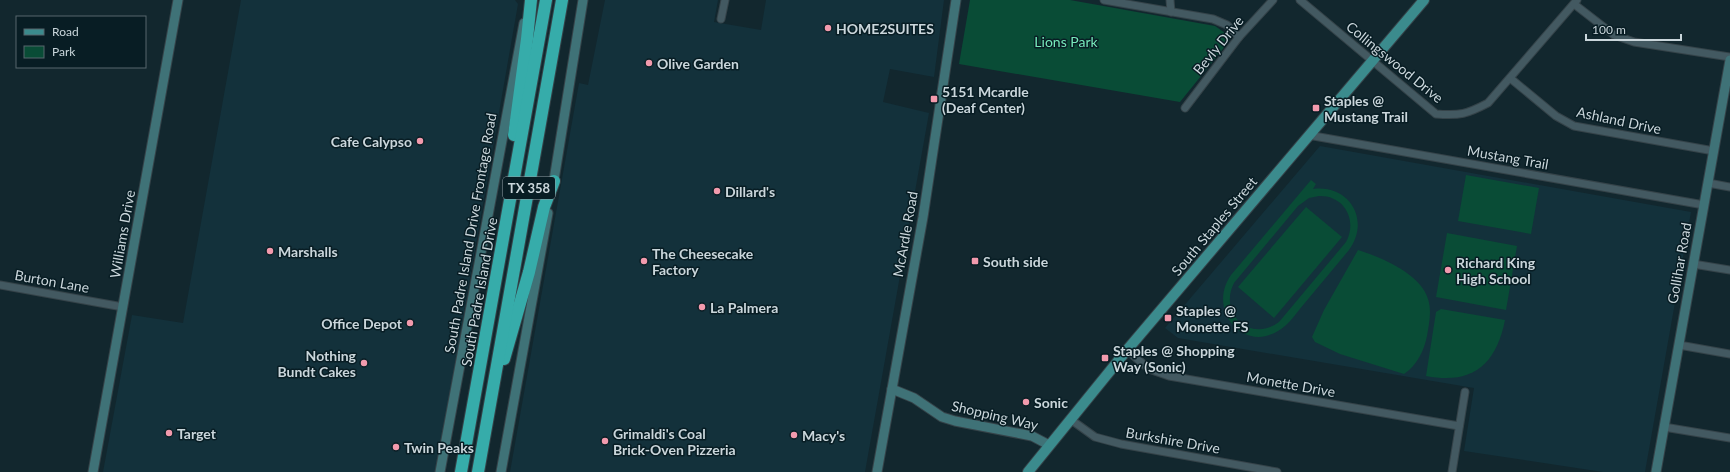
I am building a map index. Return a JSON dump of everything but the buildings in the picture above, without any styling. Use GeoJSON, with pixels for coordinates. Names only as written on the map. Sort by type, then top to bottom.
{"type":"FeatureCollection","features":[{"type":"Feature","properties":{"kind":"highway"},"geometry":{"type":"LineString","coordinates":[[510,202],[510,164],[527,39],[529,0]]}},
{"type":"Feature","properties":{"kind":"highway","name":"South Padre Island Drive"},"geometry":{"type":"LineString","coordinates":[[461,472],[546,0]]}},
{"type":"Feature","properties":{"kind":"highway","name":"TX 358"},"geometry":{"type":"LineString","coordinates":[[478,472],[562,0]]}},
{"type":"Feature","properties":{"kind":"highway"},"geometry":{"type":"LineString","coordinates":[[495,376],[506,355],[529,272],[544,207],[554,182]]}},
{"type":"Feature","properties":{"kind":"main road","name":"Williams Drive"},"geometry":{"type":"LineString","coordinates":[[93,472],[178,0]]}},
{"type":"Feature","properties":{"kind":"main road","name":"South Padre Island Drive Frontage Road"},"geometry":{"type":"LineString","coordinates":[[440,472],[529,0]]}},
{"type":"Feature","properties":{"kind":"main road"},"geometry":{"type":"LineString","coordinates":[[501,472],[554,182],[583,0]]}},
{"type":"Feature","properties":{"kind":"main road","name":"McArdle Road"},"geometry":{"type":"LineString","coordinates":[[877,472],[926,197],[956,0]]}},
{"type":"Feature","properties":{"kind":"main road","name":"South Staples Street"},"geometry":{"type":"LineString","coordinates":[[1028,472],[1127,350],[1308,135],[1373,62],[1424,0]]}},
{"type":"Feature","properties":{"kind":"main road","name":"Gollihar Road"},"geometry":{"type":"LineString","coordinates":[[1656,472],[1714,151],[1726,104],[1730,58]]}},
{"type":"Feature","properties":{"kind":"main road","name":"Shopping Way"},"geometry":{"type":"LineString","coordinates":[[892,389],[914,398],[942,417],[1032,436],[1049,445]]}},
{"type":"Feature","properties":{"kind":"street"},"geometry":{"type":"LineString","coordinates":[[721,19],[725,0]]}},
{"type":"Feature","properties":{"kind":"street"},"geometry":{"type":"LineString","coordinates":[[1104,0],[1214,19],[1227,25],[1238,37]]}},
{"type":"Feature","properties":{"kind":"street"},"geometry":{"type":"LineString","coordinates":[[1170,0],[1171,12]]}},
{"type":"Feature","properties":{"kind":"street","name":"Bevly Drive"},"geometry":{"type":"LineString","coordinates":[[1185,108],[1238,37],[1273,0]]}},
{"type":"Feature","properties":{"kind":"street","name":"Collingswood Drive"},"geometry":{"type":"LineString","coordinates":[[1300,0],[1436,114],[1456,116],[1472,112],[1488,103],[1576,2]]}},
{"type":"Feature","properties":{"kind":"street"},"geometry":{"type":"LineString","coordinates":[[1576,2],[1614,35],[1634,42],[1730,58]]}},
{"type":"Feature","properties":{"kind":"street","name":"Ashland Drive"},"geometry":{"type":"LineString","coordinates":[[1510,78],[1556,116],[1574,126],[1714,151]]}},
{"type":"Feature","properties":{"kind":"street","name":"Mustang Trail"},"geometry":{"type":"LineString","coordinates":[[1308,135],[1704,205]]}},
{"type":"Feature","properties":{"kind":"street"},"geometry":{"type":"LineString","coordinates":[[1708,183],[1730,187]]}},
{"type":"Feature","properties":{"kind":"street"},"geometry":{"type":"LineString","coordinates":[[1693,264],[1730,270]]}},
{"type":"Feature","properties":{"kind":"street","name":"Burton Lane"},"geometry":{"type":"LineString","coordinates":[[0,285],[123,307]]}},
{"type":"Feature","properties":{"kind":"street"},"geometry":{"type":"LineString","coordinates":[[1679,345],[1730,354]]}},
{"type":"Feature","properties":{"kind":"street","name":"Monette Drive"},"geometry":{"type":"LineString","coordinates":[[1127,350],[1150,368],[1169,376],[1458,426]]}},
{"type":"Feature","properties":{"kind":"street"},"geometry":{"type":"LineString","coordinates":[[1452,472],[1458,426],[1465,392]]}},
{"type":"Feature","properties":{"kind":"street","name":"Burkshire Drive"},"geometry":{"type":"LineString","coordinates":[[1070,420],[1095,437],[1121,444],[1277,472]]}},
{"type":"Feature","properties":{"kind":"street"},"geometry":{"type":"LineString","coordinates":[[1664,427],[1730,438]]}},
{"type":"Feature","properties":{"kind":"shaded area"},"geometry":{"type":"Polygon","coordinates":[[[241,0],[515,0],[518,4],[436,472],[103,472],[132,315],[183,323],[241,0]]]}},
{"type":"Feature","properties":{"kind":"shaded area"},"geometry":{"type":"Polygon","coordinates":[[[605,0],[718,0],[714,22],[761,30],[766,0],[944,0],[934,77],[890,69],[883,102],[929,113],[865,472],[510,472],[579,83],[588,85],[605,0]]]}},
{"type":"Feature","properties":{"kind":"shaded area","name":"Richard King High School"},"geometry":{"type":"Polygon","coordinates":[[[1320,146],[1691,212],[1645,472],[1603,472],[1464,451],[1474,388],[1178,338],[1165,328],[1320,146]]]}},
{"type":"Feature","properties":{"kind":"green space","name":"Lions Park"},"geometry":{"type":"Polygon","coordinates":[[[970,0],[1070,0],[1215,26],[1225,33],[1228,39],[1226,45],[1180,102],[959,64],[970,0]]]}},
{"type":"Feature","properties":{"kind":"green space"},"geometry":{"type":"Polygon","coordinates":[[[1466,175],[1539,188],[1531,234],[1458,221],[1466,175]]]}},
{"type":"Feature","properties":{"kind":"green space"},"geometry":{"type":"Polygon","coordinates":[[[1311,180],[1316,184],[1313,189],[1326,189],[1337,192],[1346,198],[1353,206],[1357,216],[1358,227],[1355,239],[1349,250],[1286,326],[1278,331],[1265,336],[1252,336],[1241,332],[1232,324],[1226,313],[1223,301],[1225,288],[1231,275],[1311,180]],[[1319,196],[1309,198],[1298,206],[1234,283],[1230,294],[1230,305],[1240,322],[1248,327],[1258,329],[1268,328],[1279,322],[1346,242],[1350,225],[1346,210],[1342,204],[1328,197],[1319,196]]]}},
{"type":"Feature","properties":{"kind":"green space"},"geometry":{"type":"Polygon","coordinates":[[[1306,207],[1342,237],[1274,318],[1238,287],[1306,207]]]}},
{"type":"Feature","properties":{"kind":"green space"},"geometry":{"type":"Polygon","coordinates":[[[1447,233],[1517,246],[1506,310],[1436,297],[1447,233]]]}},
{"type":"Feature","properties":{"kind":"green space"},"geometry":{"type":"Polygon","coordinates":[[[1358,250],[1378,257],[1409,274],[1424,290],[1428,299],[1430,318],[1424,347],[1416,362],[1404,374],[1340,354],[1315,342],[1312,337],[1324,310],[1358,250]]]}},
{"type":"Feature","properties":{"kind":"green space"},"geometry":{"type":"Polygon","coordinates":[[[1441,309],[1505,320],[1501,336],[1488,360],[1469,374],[1442,378],[1426,376],[1436,312],[1441,309]]]}},
{"type":"Feature","properties":{"kind":"place","name":"HOME2SUITES"},"geometry":{"type":"Point","coordinates":[828,28]}},
{"type":"Feature","properties":{"kind":"place","name":"Olive Garden"},"geometry":{"type":"Point","coordinates":[649,63]}},
{"type":"Feature","properties":{"kind":"place","name":"5151 Mcardle (Deaf Center)"},"geometry":{"type":"Point","coordinates":[934,99]}},
{"type":"Feature","properties":{"kind":"place","name":"Staples @ Mustang Trail"},"geometry":{"type":"Point","coordinates":[1316,108]}},
{"type":"Feature","properties":{"kind":"place","name":"Cafe Calypso"},"geometry":{"type":"Point","coordinates":[420,141]}},
{"type":"Feature","properties":{"kind":"place","name":"Dillard's"},"geometry":{"type":"Point","coordinates":[717,191]}},
{"type":"Feature","properties":{"kind":"place","name":"Marshalls"},"geometry":{"type":"Point","coordinates":[270,251]}},
{"type":"Feature","properties":{"kind":"place","name":"The Cheesecake Factory"},"geometry":{"type":"Point","coordinates":[644,261]}},
{"type":"Feature","properties":{"kind":"place","name":"South side"},"geometry":{"type":"Point","coordinates":[975,261]}},
{"type":"Feature","properties":{"kind":"place","name":"Richard King High School"},"geometry":{"type":"Point","coordinates":[1448,270]}},
{"type":"Feature","properties":{"kind":"place","name":"La Palmera"},"geometry":{"type":"Point","coordinates":[702,307]}},
{"type":"Feature","properties":{"kind":"place","name":"Staples @ Monette FS"},"geometry":{"type":"Point","coordinates":[1168,318]}},
{"type":"Feature","properties":{"kind":"place","name":"Office Depot"},"geometry":{"type":"Point","coordinates":[410,323]}},
{"type":"Feature","properties":{"kind":"place","name":"Staples @ Shopping Way (Sonic)"},"geometry":{"type":"Point","coordinates":[1105,358]}},
{"type":"Feature","properties":{"kind":"place","name":"Nothing Bundt Cakes"},"geometry":{"type":"Point","coordinates":[364,363]}},
{"type":"Feature","properties":{"kind":"place","name":"Sonic"},"geometry":{"type":"Point","coordinates":[1026,402]}},
{"type":"Feature","properties":{"kind":"place","name":"Target"},"geometry":{"type":"Point","coordinates":[169,433]}},
{"type":"Feature","properties":{"kind":"place","name":"Macy's"},"geometry":{"type":"Point","coordinates":[794,435]}},
{"type":"Feature","properties":{"kind":"place","name":"Grimaldi's Coal Brick-Oven Pizzeria"},"geometry":{"type":"Point","coordinates":[605,441]}},
{"type":"Feature","properties":{"kind":"place","name":"Twin Peaks"},"geometry":{"type":"Point","coordinates":[396,447]}}]}
